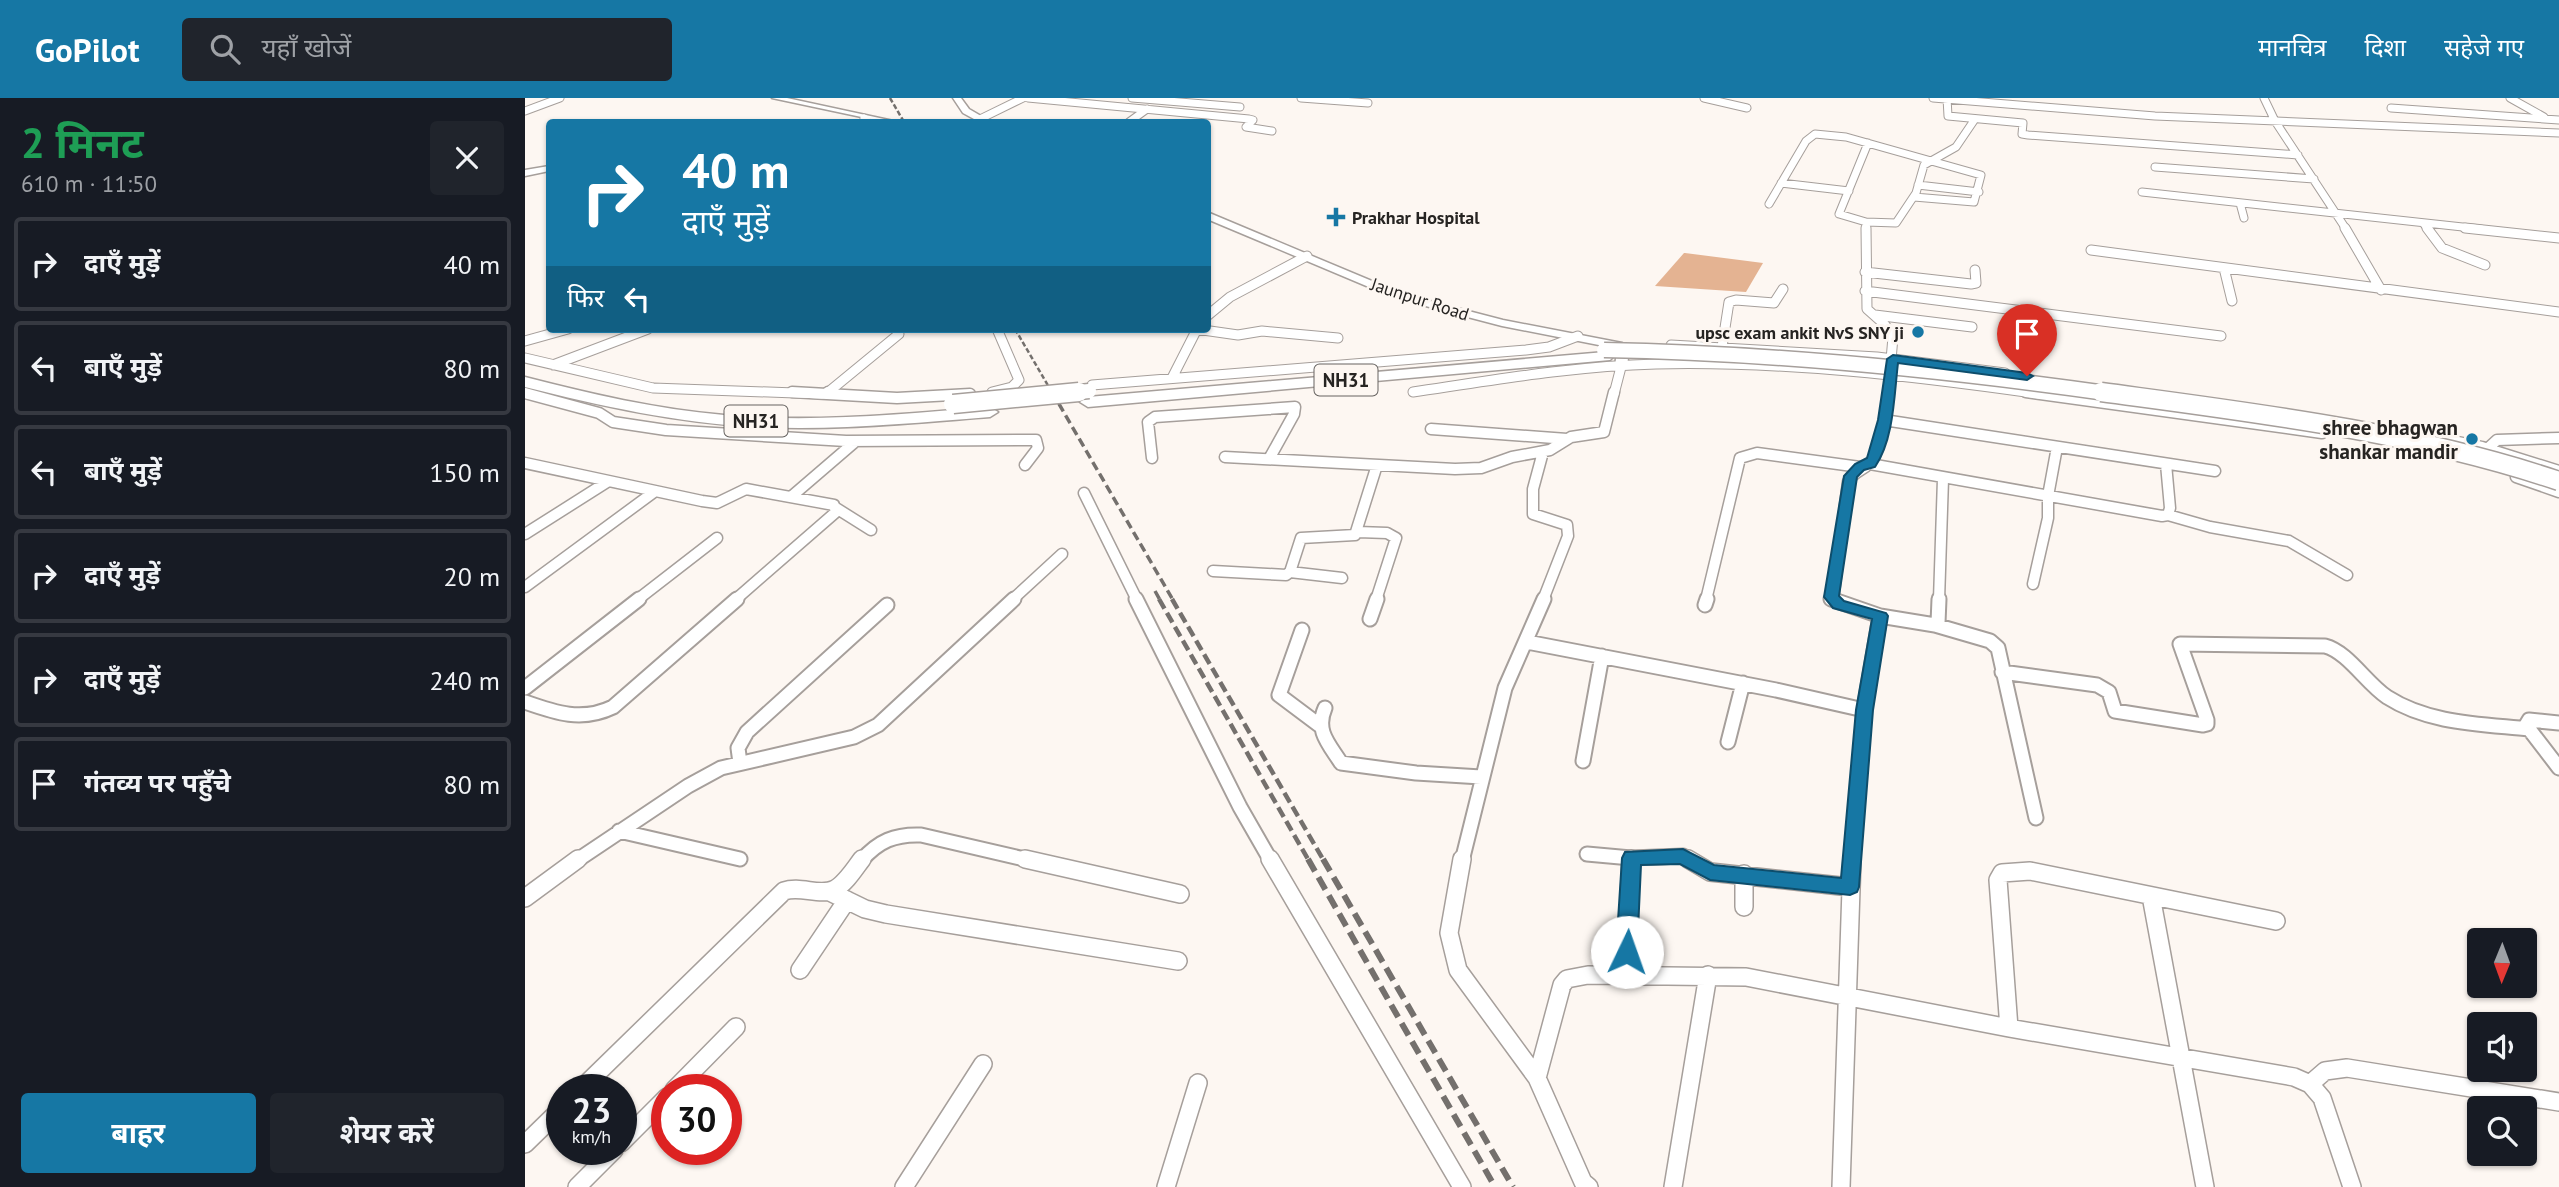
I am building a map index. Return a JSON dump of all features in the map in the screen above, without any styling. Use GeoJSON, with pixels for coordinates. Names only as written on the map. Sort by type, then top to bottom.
{"type":"FeatureCollection","features":[{"type":"Feature","properties":{"kind":"highway","name":"NH31"},"geometry":{"type":"LineString","coordinates":[[1609,351],[1866,369],[2315,428],[2379,438],[2489,464],[2559,491]]}},
{"type":"Feature","properties":{"kind":"highway","name":"NH31"},"geometry":{"type":"LineString","coordinates":[[525,370],[621,393],[709,407],[814,411],[953,404],[1609,351],[1784,356],[1900,366],[2339,424],[2451,448],[2501,461],[2559,481]]}},
{"type":"Feature","properties":{"kind":"highway","name":"NH31"},"geometry":{"type":"LineString","coordinates":[[525,382],[627,406],[726,421],[841,422],[990,412],[1090,392]]}},
{"type":"Feature","properties":{"kind":"street"},"geometry":{"type":"LineString","coordinates":[[527,109],[560,98]]}},
{"type":"Feature","properties":{"kind":"street"},"geometry":{"type":"LineString","coordinates":[[784,98],[849,112],[868,119]]}},
{"type":"Feature","properties":{"kind":"street"},"geometry":{"type":"LineString","coordinates":[[957,98],[975,119]]}},
{"type":"Feature","properties":{"kind":"street"},"geometry":{"type":"LineString","coordinates":[[981,119],[1026,98],[1252,119],[1246,127],[1272,131]]}},
{"type":"Feature","properties":{"kind":"street"},"geometry":{"type":"LineString","coordinates":[[1118,107],[1132,98],[1240,107]]}},
{"type":"Feature","properties":{"kind":"street"},"geometry":{"type":"LineString","coordinates":[[1230,117],[1249,98]]}},
{"type":"Feature","properties":{"kind":"street"},"geometry":{"type":"LineString","coordinates":[[1301,98],[1368,103]]}},
{"type":"Feature","properties":{"kind":"street"},"geometry":{"type":"LineString","coordinates":[[1705,98],[1747,108]]}},
{"type":"Feature","properties":{"kind":"street"},"geometry":{"type":"LineString","coordinates":[[1933,98],[2184,118],[2478,127],[2559,133]]}},
{"type":"Feature","properties":{"kind":"street"},"geometry":{"type":"LineString","coordinates":[[1947,98],[1948,116],[2024,123],[2022,134],[2028,135],[2298,155]]}},
{"type":"Feature","properties":{"kind":"street"},"geometry":{"type":"LineString","coordinates":[[2264,98],[2275,121],[2336,213],[2381,290]]}},
{"type":"Feature","properties":{"kind":"street"},"geometry":{"type":"LineString","coordinates":[[2407,98],[2412,104]]}},
{"type":"Feature","properties":{"kind":"street"},"geometry":{"type":"LineString","coordinates":[[2510,98],[2547,119]]}},
{"type":"Feature","properties":{"kind":"street"},"geometry":{"type":"LineString","coordinates":[[2391,108],[2559,120]]}},
{"type":"Feature","properties":{"kind":"street"},"geometry":{"type":"LineString","coordinates":[[1133,119],[1147,109]]}},
{"type":"Feature","properties":{"kind":"street"},"geometry":{"type":"LineString","coordinates":[[2506,112],[2537,114]]}},
{"type":"Feature","properties":{"kind":"street"},"geometry":{"type":"LineString","coordinates":[[1187,119],[1193,114]]}},
{"type":"Feature","properties":{"kind":"street"},"geometry":{"type":"LineString","coordinates":[[1868,143],[1839,214],[1845,218],[1866,222],[1896,223],[1914,197],[1924,165],[1956,147],[1975,120]]}},
{"type":"Feature","properties":{"kind":"street"},"geometry":{"type":"LineString","coordinates":[[1242,138],[1253,129]]}},
{"type":"Feature","properties":{"kind":"street"},"geometry":{"type":"LineString","coordinates":[[1769,204],[1811,135],[1834,135],[1981,175],[1979,192],[1974,202],[1914,197]]}},
{"type":"Feature","properties":{"kind":"street"},"geometry":{"type":"LineString","coordinates":[[2166,144],[2172,152]]}},
{"type":"Feature","properties":{"kind":"street"},"geometry":{"type":"LineString","coordinates":[[2179,161],[2185,170]]}},
{"type":"Feature","properties":{"kind":"street"},"geometry":{"type":"LineString","coordinates":[[2155,167],[2314,179]]}},
{"type":"Feature","properties":{"kind":"street"},"geometry":{"type":"LineString","coordinates":[[525,173],[546,170]]}},
{"type":"Feature","properties":{"kind":"street"},"geometry":{"type":"LineString","coordinates":[[1781,183],[1849,191]]}},
{"type":"Feature","properties":{"kind":"street"},"geometry":{"type":"LineString","coordinates":[[1918,185],[1979,192]]}},
{"type":"Feature","properties":{"kind":"street"},"geometry":{"type":"LineString","coordinates":[[2142,192],[2559,238]]}},
{"type":"Feature","properties":{"kind":"street"},"geometry":{"type":"LineString","coordinates":[[2241,202],[2244,218]]}},
{"type":"Feature","properties":{"kind":"street","name":"Jaunpur Road"},"geometry":{"type":"LineString","coordinates":[[1211,217],[1399,296],[1502,323],[1578,336],[1609,351]]}},
{"type":"Feature","properties":{"kind":"street"},"geometry":{"type":"LineString","coordinates":[[1866,222],[1867,309],[1885,324],[1892,335],[1893,359],[1884,420],[1865,466],[1849,482],[1831,597],[1839,604],[1880,616],[1935,625],[1995,644],[2000,653],[2036,818]]}},
{"type":"Feature","properties":{"kind":"street"},"geometry":{"type":"LineString","coordinates":[[2423,223],[2442,248],[2485,265]]}},
{"type":"Feature","properties":{"kind":"street"},"geometry":{"type":"LineString","coordinates":[[2091,250],[2559,312]]}},
{"type":"Feature","properties":{"kind":"street"},"geometry":{"type":"LineString","coordinates":[[1211,313],[1230,297],[1307,256]]}},
{"type":"Feature","properties":{"kind":"street"},"geometry":{"type":"LineString","coordinates":[[2224,268],[2232,301]]}},
{"type":"Feature","properties":{"kind":"street"},"geometry":{"type":"LineString","coordinates":[[1865,272],[1971,284],[1976,283],[1975,270]]}},
{"type":"Feature","properties":{"kind":"street"},"geometry":{"type":"LineString","coordinates":[[1722,347],[1729,303],[1736,300],[1774,303],[1783,289]]}},
{"type":"Feature","properties":{"kind":"street"},"geometry":{"type":"LineString","coordinates":[[1865,291],[2221,336]]}},
{"type":"Feature","properties":{"kind":"street"},"geometry":{"type":"LineString","coordinates":[[1871,314],[1972,327]]}},
{"type":"Feature","properties":{"kind":"street"},"geometry":{"type":"LineString","coordinates":[[1211,331],[1238,335],[1262,331],[1338,338]]}},
{"type":"Feature","properties":{"kind":"street"},"geometry":{"type":"LineString","coordinates":[[525,341],[554,333]]}},
{"type":"Feature","properties":{"kind":"street"},"geometry":{"type":"LineString","coordinates":[[552,365],[637,333]]}},
{"type":"Feature","properties":{"kind":"street"},"geometry":{"type":"LineString","coordinates":[[525,358],[653,388],[897,398],[1005,390],[1017,384],[1019,376],[999,333]]}},
{"type":"Feature","properties":{"kind":"street"},"geometry":{"type":"LineString","coordinates":[[1172,378],[1195,333]]}},
{"type":"Feature","properties":{"kind":"street"},"geometry":{"type":"LineString","coordinates":[[826,394],[898,334]]}},
{"type":"Feature","properties":{"kind":"street"},"geometry":{"type":"LineString","coordinates":[[1090,392],[1172,378],[1549,348],[1578,336]]}},
{"type":"Feature","properties":{"kind":"street"},"geometry":{"type":"LineString","coordinates":[[1609,351],[1722,347],[1893,359],[2421,433],[2487,448],[2559,471]]}},
{"type":"Feature","properties":{"kind":"street"},"geometry":{"type":"LineString","coordinates":[[1431,429],[1568,439],[1604,432],[1623,349],[1609,351]]}},
{"type":"Feature","properties":{"kind":"street"},"geometry":{"type":"LineString","coordinates":[[1413,392],[1560,372],[1621,367],[1748,365],[1890,375],[2319,432],[2405,446],[2476,464],[2559,491]]}},
{"type":"Feature","properties":{"kind":"street"},"geometry":{"type":"LineString","coordinates":[[525,393],[599,413],[613,422],[666,430],[856,441],[1036,440],[1038,448],[1025,465]]}},
{"type":"Feature","properties":{"kind":"street"},"geometry":{"type":"LineString","coordinates":[[1152,458],[1148,422],[1155,417],[1296,407],[1269,459]]}},
{"type":"Feature","properties":{"kind":"street"},"geometry":{"type":"LineString","coordinates":[[1884,420],[2214,471]]}},
{"type":"Feature","properties":{"kind":"street"},"geometry":{"type":"LineString","coordinates":[[2476,464],[2487,448],[2497,440],[2559,438]]}},
{"type":"Feature","properties":{"kind":"street"},"geometry":{"type":"LineString","coordinates":[[1225,457],[1472,469],[1543,452],[1568,439]]}},
{"type":"Feature","properties":{"kind":"street"},"geometry":{"type":"LineString","coordinates":[[792,495],[856,441]]}},
{"type":"Feature","properties":{"kind":"street"},"geometry":{"type":"LineString","coordinates":[[2033,584],[2048,517],[2048,496],[2057,447]]}},
{"type":"Feature","properties":{"kind":"street"},"geometry":{"type":"LineString","coordinates":[[1543,452],[1532,493],[1533,514],[1539,519],[1567,525],[1568,536],[1527,642],[1504,688],[1459,871],[1449,933],[1458,970],[1537,1078],[1583,1182],[1589,1187]]}},
{"type":"Feature","properties":{"kind":"street"},"geometry":{"type":"LineString","coordinates":[[1705,605],[1740,458],[1757,453],[1865,466],[2168,515],[2210,527],[2289,541],[2347,575]]}},
{"type":"Feature","properties":{"kind":"street"},"geometry":{"type":"LineString","coordinates":[[525,463],[717,503],[746,489],[792,495],[834,505],[871,530]]}},
{"type":"Feature","properties":{"kind":"street"},"geometry":{"type":"LineString","coordinates":[[2166,464],[2170,508],[2168,515]]}},
{"type":"Feature","properties":{"kind":"street"},"geometry":{"type":"LineString","coordinates":[[1290,572],[1301,538],[1351,536],[1358,531],[1377,465]]}},
{"type":"Feature","properties":{"kind":"street"},"geometry":{"type":"LineString","coordinates":[[1935,625],[1939,619],[1943,479]]}},
{"type":"Feature","properties":{"kind":"street"},"geometry":{"type":"LineString","coordinates":[[525,534],[607,482]]}},
{"type":"Feature","properties":{"kind":"street"},"geometry":{"type":"LineString","coordinates":[[525,587],[654,492]]}},
{"type":"Feature","properties":{"kind":"street"},"geometry":{"type":"LineString","coordinates":[[1084,493],[1240,807],[1462,1187]]}},
{"type":"Feature","properties":{"kind":"street"},"geometry":{"type":"LineString","coordinates":[[525,702],[567,717],[588,716],[613,707],[828,521],[837,512],[836,508]]}},
{"type":"Feature","properties":{"kind":"street"},"geometry":{"type":"LineString","coordinates":[[1358,531],[1387,533],[1396,538],[1370,619]]}},
{"type":"Feature","properties":{"kind":"street"},"geometry":{"type":"LineString","coordinates":[[525,688],[717,538]]}},
{"type":"Feature","properties":{"kind":"street"},"geometry":{"type":"LineString","coordinates":[[525,898],[619,831],[704,777],[740,763],[854,737],[879,725],[1062,554]]}},
{"type":"Feature","properties":{"kind":"street"},"geometry":{"type":"LineString","coordinates":[[1213,571],[1281,576],[1290,572],[1342,578]]}},
{"type":"Feature","properties":{"kind":"street"},"geometry":{"type":"LineString","coordinates":[[740,763],[738,748],[747,732],[887,605]]}},
{"type":"Feature","properties":{"kind":"street"},"geometry":{"type":"LineString","coordinates":[[1841,1187],[1849,996],[1850,887],[1864,710],[1880,616]]}},
{"type":"Feature","properties":{"kind":"street"},"geometry":{"type":"LineString","coordinates":[[1302,630],[1279,695],[1319,725],[1341,763],[1416,773],[1481,777]]}},
{"type":"Feature","properties":{"kind":"street"},"geometry":{"type":"LineString","coordinates":[[1527,642],[1743,683],[1864,710]]}},
{"type":"Feature","properties":{"kind":"street"},"geometry":{"type":"LineString","coordinates":[[2002,672],[2097,685],[2109,692],[2115,711],[2203,725],[2207,724],[2207,720],[2180,644],[2325,646],[2343,652],[2357,671],[2376,689],[2411,709],[2444,720],[2529,729]]}},
{"type":"Feature","properties":{"kind":"street"},"geometry":{"type":"LineString","coordinates":[[1583,761],[1602,656]]}},
{"type":"Feature","properties":{"kind":"street"},"geometry":{"type":"LineString","coordinates":[[1728,742],[1743,683]]}},
{"type":"Feature","properties":{"kind":"street"},"geometry":{"type":"LineString","coordinates":[[1319,725],[1325,708]]}},
{"type":"Feature","properties":{"kind":"street"},"geometry":{"type":"LineString","coordinates":[[2559,723],[2529,720],[2526,725],[2559,768]]}},
{"type":"Feature","properties":{"kind":"street"},"geometry":{"type":"LineString","coordinates":[[619,831],[740,859]]}},
{"type":"Feature","properties":{"kind":"street"},"geometry":{"type":"LineString","coordinates":[[596,1074],[784,891],[798,887],[822,894],[838,888],[879,842],[890,835],[904,833],[1180,894]]}},
{"type":"Feature","properties":{"kind":"street"},"geometry":{"type":"LineString","coordinates":[[1587,854],[1631,858],[1683,856],[1710,872],[1850,887]]}},
{"type":"Feature","properties":{"kind":"street"},"geometry":{"type":"LineString","coordinates":[[1626,976],[1631,858]]}},
{"type":"Feature","properties":{"kind":"street"},"geometry":{"type":"LineString","coordinates":[[2008,1028],[1998,880],[2002,873],[2030,871],[2276,921]]}},
{"type":"Feature","properties":{"kind":"street"},"geometry":{"type":"LineString","coordinates":[[1744,874],[1744,907]]}},
{"type":"Feature","properties":{"kind":"street"},"geometry":{"type":"LineString","coordinates":[[830,892],[865,909],[919,921],[1178,961]]}},
{"type":"Feature","properties":{"kind":"street"},"geometry":{"type":"LineString","coordinates":[[2151,896],[2205,1187]]}},
{"type":"Feature","properties":{"kind":"street"},"geometry":{"type":"LineString","coordinates":[[800,970],[847,900]]}},
{"type":"Feature","properties":{"kind":"street"},"geometry":{"type":"LineString","coordinates":[[1672,1187],[1708,975]]}},
{"type":"Feature","properties":{"kind":"street"},"geometry":{"type":"LineString","coordinates":[[1537,1078],[1562,985],[1567,979],[1577,976],[1746,977],[2008,1028],[2294,1077],[2310,1084],[2322,1098],[2352,1187]]}},
{"type":"Feature","properties":{"kind":"street"},"geometry":{"type":"LineString","coordinates":[[690,1074],[736,1027]]}},
{"type":"Feature","properties":{"kind":"street"},"geometry":{"type":"LineString","coordinates":[[904,1187],[983,1064]]}},
{"type":"Feature","properties":{"kind":"street"},"geometry":{"type":"LineString","coordinates":[[2310,1084],[2318,1073],[2330,1068],[2347,1068],[2559,1102]]}},
{"type":"Feature","properties":{"kind":"street"},"geometry":{"type":"LineString","coordinates":[[1166,1187],[1198,1083]]}},
{"type":"Feature","properties":{"kind":"street"},"geometry":{"type":"LineString","coordinates":[[637,1127],[651,1113]]}},
{"type":"Feature","properties":{"kind":"street"},"geometry":{"type":"LineString","coordinates":[[525,1144],[546,1124]]}},
{"type":"Feature","properties":{"kind":"street"},"geometry":{"type":"LineString","coordinates":[[577,1187],[599,1165]]}},
{"type":"Feature","properties":{"kind":"shaded area"},"geometry":{"type":"Polygon","coordinates":[[[1684,253],[1763,263],[1746,292],[1655,286],[1684,253]]]}},
{"type":"Feature","properties":{"kind":"railway"},"geometry":{"type":"LineString","coordinates":[[890,98],[902,119]]}},
{"type":"Feature","properties":{"kind":"railway"},"geometry":{"type":"LineString","coordinates":[[1017,333],[1053,394]]}},
{"type":"Feature","properties":{"kind":"railway"},"geometry":{"type":"LineString","coordinates":[[1052,392],[1173,600]]}},
{"type":"Feature","properties":{"kind":"railway"},"geometry":{"type":"LineString","coordinates":[[1155,591],[1160,600]]}},
{"type":"Feature","properties":{"kind":"railway"},"geometry":{"type":"LineString","coordinates":[[1159,599],[1309,861]]}},
{"type":"Feature","properties":{"kind":"railway"},"geometry":{"type":"LineString","coordinates":[[1172,599],[1324,861]]}},
{"type":"Feature","properties":{"kind":"railway"},"geometry":{"type":"LineString","coordinates":[[1308,859],[1495,1187]]}},
{"type":"Feature","properties":{"kind":"railway"},"geometry":{"type":"LineString","coordinates":[[1323,859],[1513,1187]]}},
{"type":"Feature","properties":{"kind":"place","name":"Prakhar Hospital"},"geometry":{"type":"Point","coordinates":[1336,217]}},
{"type":"Feature","properties":{"kind":"place","name":"upsc exam ankit NvS SNY ji"},"geometry":{"type":"Point","coordinates":[1918,332]}},
{"type":"Feature","properties":{"kind":"place","name":"shree bhagwan shankar mandir"},"geometry":{"type":"Point","coordinates":[2472,439]}},
{"type":"Feature","properties":{"kind":"route"},"geometry":{"type":"LineString","coordinates":[[1627,952],[1631,858],[1683,856],[1710,872],[1850,887],[1864,710],[1880,616],[1839,604],[1831,597],[1850,476],[1860,467],[1870,464],[1874,458],[1884,420],[1893,359],[2027,376]]}}]}
